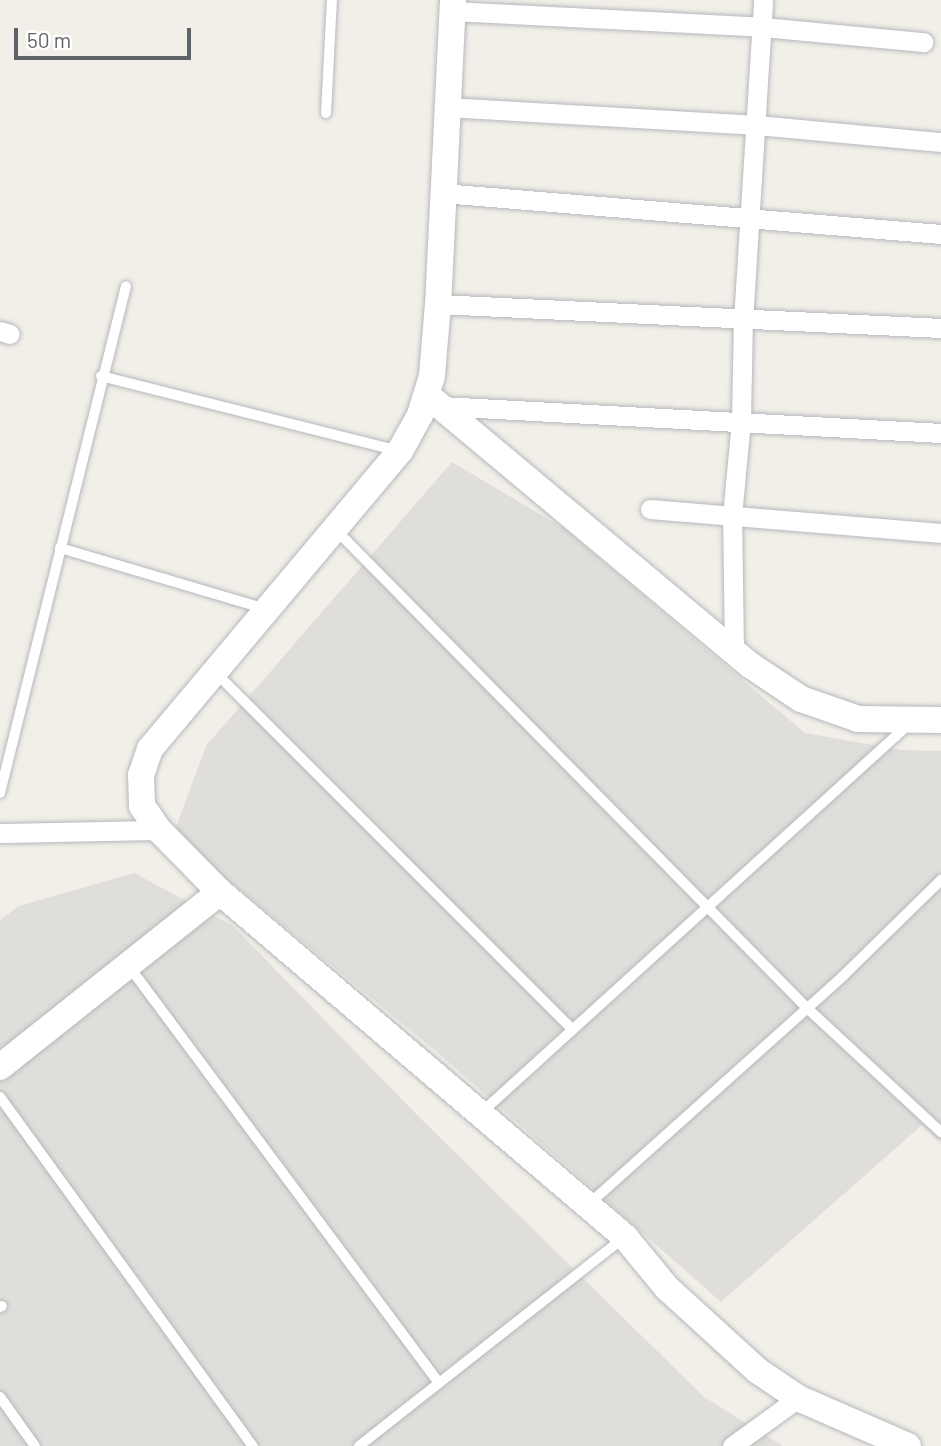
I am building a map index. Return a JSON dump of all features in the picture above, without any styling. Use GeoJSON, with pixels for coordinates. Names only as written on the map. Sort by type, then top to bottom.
{"type":"FeatureCollection","features":[{"type":"Feature","properties":{"kind":"street"},"geometry":{"type":"LineString","coordinates":[[734,652],[732,516],[741,421],[743,321],[752,221],[763,0]]}},
{"type":"Feature","properties":{"kind":"street"},"geometry":{"type":"LineString","coordinates":[[908,1446],[798,1398],[758,1371],[667,1288],[625,1237],[220,892],[159,830],[142,806],[141,775],[150,748],[400,451],[420,415],[434,400],[453,5],[763,27],[923,42]]}},
{"type":"Feature","properties":{"kind":"street"},"geometry":{"type":"LineString","coordinates":[[447,107],[757,125],[941,142]]}},
{"type":"Feature","properties":{"kind":"street"},"geometry":{"type":"LineString","coordinates":[[442,193],[752,221],[941,234]]}},
{"type":"Feature","properties":{"kind":"street"},"geometry":{"type":"LineString","coordinates":[[438,304],[743,321],[941,328]]}},
{"type":"Feature","properties":{"kind":"street"},"geometry":{"type":"LineString","coordinates":[[434,400],[941,433]]}},
{"type":"Feature","properties":{"kind":"street"},"geometry":{"type":"LineString","coordinates":[[434,400],[734,652],[801,699],[858,719],[941,720]]}},
{"type":"Feature","properties":{"kind":"street"},"geometry":{"type":"LineString","coordinates":[[650,509],[941,533]]}},
{"type":"Feature","properties":{"kind":"street"},"geometry":{"type":"LineString","coordinates":[[0,833],[159,830]]}},
{"type":"Feature","properties":{"kind":"street"},"geometry":{"type":"LineString","coordinates":[[0,1066],[220,892]]}},
{"type":"Feature","properties":{"kind":"street"},"geometry":{"type":"LineString","coordinates":[[732,1446],[798,1398]]}},
{"type":"Feature","properties":{"kind":"lane"},"geometry":{"type":"LineString","coordinates":[[326,113],[332,0]]}},
{"type":"Feature","properties":{"kind":"lane"},"geometry":{"type":"LineString","coordinates":[[0,793],[101,376],[126,286]]}},
{"type":"Feature","properties":{"kind":"lane"},"geometry":{"type":"LineString","coordinates":[[101,376],[400,451]]}},
{"type":"Feature","properties":{"kind":"lane"},"geometry":{"type":"LineString","coordinates":[[334,529],[807,1008],[941,1132]]}},
{"type":"Feature","properties":{"kind":"lane"},"geometry":{"type":"LineString","coordinates":[[60,548],[267,610]]}},
{"type":"Feature","properties":{"kind":"lane"},"geometry":{"type":"LineString","coordinates":[[215,671],[573,1030]]}},
{"type":"Feature","properties":{"kind":"lane"},"geometry":{"type":"LineString","coordinates":[[480,1114],[915,719]]}},
{"type":"Feature","properties":{"kind":"lane"},"geometry":{"type":"LineString","coordinates":[[588,1205],[807,1008],[940,883]]}},
{"type":"Feature","properties":{"kind":"lane"},"geometry":{"type":"LineString","coordinates":[[128,965],[439,1383]]}},
{"type":"Feature","properties":{"kind":"lane"},"geometry":{"type":"LineString","coordinates":[[0,1097],[253,1446]]}},
{"type":"Feature","properties":{"kind":"lane"},"geometry":{"type":"LineString","coordinates":[[359,1446],[625,1237]]}},
{"type":"Feature","properties":{"kind":"lane"},"geometry":{"type":"LineString","coordinates":[[0,1397],[34,1446]]}},
{"type":"Feature","properties":{"kind":"shaded area"},"geometry":{"type":"Polygon","coordinates":[[[452,462],[565,529],[805,733],[901,750],[941,751],[941,1143],[922,1125],[721,1302],[437,1052],[173,835],[206,746],[452,462]]]}},
{"type":"Feature","properties":{"kind":"shaded area"},"geometry":{"type":"Polygon","coordinates":[[[134,873],[233,926],[420,1118],[704,1397],[783,1446],[0,1446],[0,920],[19,906],[134,873]]]}}]}
